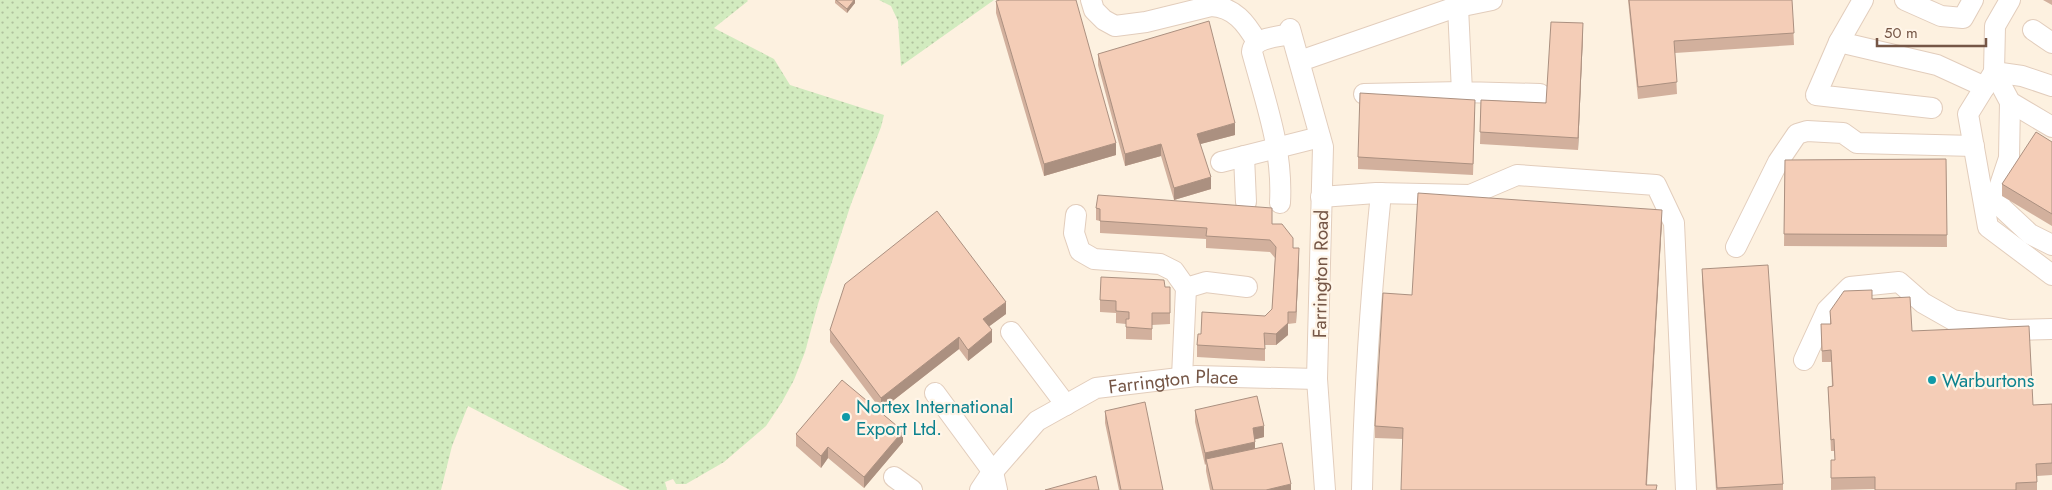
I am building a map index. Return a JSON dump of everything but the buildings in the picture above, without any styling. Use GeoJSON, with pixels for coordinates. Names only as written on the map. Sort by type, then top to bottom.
{"type":"FeatureCollection","features":[{"type":"Feature","properties":{"kind":"street"},"geometry":{"type":"LineString","coordinates":[[1091,0],[1094,10],[1104,20],[1115,26],[1146,22],[1210,6],[1221,6],[1240,18],[1257,42],[1253,46],[1252,52],[1278,146],[1281,166],[1280,203]]}},
{"type":"Feature","properties":{"kind":"street"},"geometry":{"type":"LineString","coordinates":[[1300,61],[1458,7],[1492,0]]}},
{"type":"Feature","properties":{"kind":"street"},"geometry":{"type":"LineString","coordinates":[[1863,0],[1839,42],[1816,95],[1932,108]]}},
{"type":"Feature","properties":{"kind":"street"},"geometry":{"type":"LineString","coordinates":[[1905,0],[1940,16],[1963,18],[1973,0]]}},
{"type":"Feature","properties":{"kind":"street"},"geometry":{"type":"LineString","coordinates":[[2010,0],[1995,26],[1989,79],[1968,114],[1988,226],[2052,274]]}},
{"type":"Feature","properties":{"kind":"street"},"geometry":{"type":"LineString","coordinates":[[1458,7],[1462,92]]}},
{"type":"Feature","properties":{"kind":"street"},"geometry":{"type":"LineString","coordinates":[[2033,30],[2052,43]]}},
{"type":"Feature","properties":{"kind":"street","name":"Farrington Road"},"geometry":{"type":"LineString","coordinates":[[1257,42],[1291,32],[1322,148],[1317,379],[1325,490]]}},
{"type":"Feature","properties":{"kind":"street"},"geometry":{"type":"LineString","coordinates":[[1839,42],[1989,79],[2022,76],[2052,86]]}},
{"type":"Feature","properties":{"kind":"street"},"geometry":{"type":"LineString","coordinates":[[1989,79],[2010,102],[2052,128]]}},
{"type":"Feature","properties":{"kind":"street"},"geometry":{"type":"LineString","coordinates":[[1364,94],[1462,92],[1540,94]]}},
{"type":"Feature","properties":{"kind":"street"},"geometry":{"type":"LineString","coordinates":[[2010,102],[2009,158],[1999,188],[2000,206],[2030,234],[2052,245]]}},
{"type":"Feature","properties":{"kind":"street"},"geometry":{"type":"LineString","coordinates":[[1736,247],[1778,162],[1797,134],[1808,130],[1842,132],[1857,143],[1974,146]]}},
{"type":"Feature","properties":{"kind":"street"},"geometry":{"type":"LineString","coordinates":[[1221,162],[1278,146],[1320,137]]}},
{"type":"Feature","properties":{"kind":"street"},"geometry":{"type":"LineString","coordinates":[[1244,156],[1246,202]]}},
{"type":"Feature","properties":{"kind":"street"},"geometry":{"type":"LineString","coordinates":[[1322,197],[1381,193],[1470,196],[1517,175],[1656,186],[1674,223],[1686,490]]}},
{"type":"Feature","properties":{"kind":"street"},"geometry":{"type":"LineString","coordinates":[[1362,490],[1364,408],[1372,286],[1381,193]]}},
{"type":"Feature","properties":{"kind":"street"},"geometry":{"type":"LineString","coordinates":[[1076,215],[1074,233],[1080,251],[1094,259],[1160,264],[1174,271],[1186,288],[1182,377]]}},
{"type":"Feature","properties":{"kind":"street"},"geometry":{"type":"LineString","coordinates":[[1186,288],[1206,282],[1247,287]]}},
{"type":"Feature","properties":{"kind":"street"},"geometry":{"type":"LineString","coordinates":[[1804,360],[1827,310],[1850,288],[1899,282],[1923,303],[1953,320],[2009,330],[2052,329]]}},
{"type":"Feature","properties":{"kind":"street"},"geometry":{"type":"LineString","coordinates":[[1011,332],[1066,405]]}},
{"type":"Feature","properties":{"kind":"street","name":"Farrington Place"},"geometry":{"type":"LineString","coordinates":[[980,490],[995,481],[1037,420],[1096,388],[1196,376],[1317,379]]}},
{"type":"Feature","properties":{"kind":"street"},"geometry":{"type":"LineString","coordinates":[[935,393],[995,481]]}},
{"type":"Feature","properties":{"kind":"street"},"geometry":{"type":"LineString","coordinates":[[894,477],[912,490]]}},
{"type":"Feature","properties":{"kind":"green space"},"geometry":{"type":"Polygon","coordinates":[[[0,0],[747,0],[714,28],[774,59],[790,85],[884,115],[851,204],[818,304],[805,352],[794,380],[766,426],[724,462],[686,484],[676,484],[673,479],[665,482],[667,490],[630,490],[468,406],[452,446],[441,490],[0,490],[0,0]]]}},
{"type":"Feature","properties":{"kind":"green space"},"geometry":{"type":"Polygon","coordinates":[[[879,0],[994,0],[901,66],[898,21],[891,6],[879,0]]]}},
{"type":"Feature","properties":{"kind":"place","name":"Warburtons"},"geometry":{"type":"Point","coordinates":[1932,380]}},
{"type":"Feature","properties":{"kind":"place","name":"Nortex International Export Ltd."},"geometry":{"type":"Point","coordinates":[846,417]}}]}
